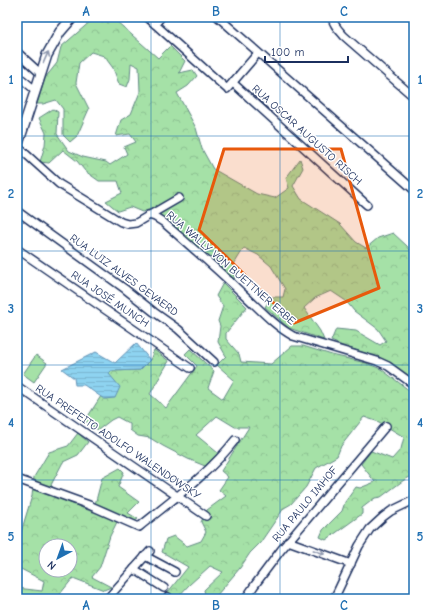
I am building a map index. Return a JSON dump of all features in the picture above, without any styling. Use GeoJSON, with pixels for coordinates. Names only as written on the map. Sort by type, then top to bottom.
{"type":"FeatureCollection","features":[{"type":"Feature","properties":{"kind":"main road"},"geometry":{"type":"LineString","coordinates":[[18,141],[47,55],[60,32],[73,17]]}},
{"type":"Feature","properties":{"kind":"street"},"geometry":{"type":"LineString","coordinates":[[147,17],[227,89],[258,53]]}},
{"type":"Feature","properties":{"kind":"street"},"geometry":{"type":"LineString","coordinates":[[155,24],[162,17]]}},
{"type":"Feature","properties":{"kind":"street"},"geometry":{"type":"LineString","coordinates":[[218,17],[414,190]]}},
{"type":"Feature","properties":{"kind":"street"},"geometry":{"type":"LineString","coordinates":[[332,17],[332,20],[337,28],[344,36],[414,97]]}},
{"type":"Feature","properties":{"kind":"street"},"geometry":{"type":"LineString","coordinates":[[17,52],[40,74]]}},
{"type":"Feature","properties":{"kind":"street"},"geometry":{"type":"LineString","coordinates":[[17,75],[35,90]]}},
{"type":"Feature","properties":{"kind":"street","name":"RUA OSCAR AUGUSTO RISCH"},"geometry":{"type":"LineString","coordinates":[[233,83],[367,205]]}},
{"type":"Feature","properties":{"kind":"street"},"geometry":{"type":"LineString","coordinates":[[18,141],[59,184],[121,222],[128,224],[136,223],[179,198]]}},
{"type":"Feature","properties":{"kind":"street","name":"RUA LUIZ ALVES GEVAERD"},"geometry":{"type":"LineString","coordinates":[[17,211],[178,329],[214,362]]}},
{"type":"Feature","properties":{"kind":"street","name":"RUA WALLY VON BUETTNER ERBE"},"geometry":{"type":"LineString","coordinates":[[148,215],[163,222],[286,332],[293,336],[377,361],[388,366],[410,382]]}},
{"type":"Feature","properties":{"kind":"street","name":"RUA JOSÉ MUNCH"},"geometry":{"type":"LineString","coordinates":[[17,249],[190,368]]}},
{"type":"Feature","properties":{"kind":"street","name":"RUA PREFEITO ADOLFO WALENDOWSKY"},"geometry":{"type":"LineString","coordinates":[[17,386],[206,516]]}},
{"type":"Feature","properties":{"kind":"street","name":"RUA PAULO IMHOF"},"geometry":{"type":"LineString","coordinates":[[246,599],[288,541],[386,426]]}},
{"type":"Feature","properties":{"kind":"street"},"geometry":{"type":"LineString","coordinates":[[17,480],[89,505],[138,527],[218,461],[235,440]]}},
{"type":"Feature","properties":{"kind":"street"},"geometry":{"type":"LineString","coordinates":[[334,599],[364,537],[375,524],[391,511],[414,500]]}},
{"type":"Feature","properties":{"kind":"street"},"geometry":{"type":"LineString","coordinates":[[288,541],[351,564]]}},
{"type":"Feature","properties":{"kind":"street"},"geometry":{"type":"LineString","coordinates":[[107,599],[148,554],[175,572]]}},
{"type":"Feature","properties":{"kind":"street"},"geometry":{"type":"LineString","coordinates":[[134,569],[164,588]]}},
{"type":"Feature","properties":{"kind":"highlighted area"},"geometry":{"type":"Polygon","coordinates":[[[224,149],[341,149],[379,288],[294,323],[199,230],[224,149]]]}},
{"type":"Feature","properties":{"kind":"green space"},"geometry":{"type":"Polygon","coordinates":[[[92,20],[115,20],[158,58],[170,46],[185,61],[179,73],[193,70],[197,76],[188,86],[177,93],[196,128],[202,149],[213,169],[257,194],[275,198],[289,188],[286,178],[300,159],[303,168],[293,186],[301,199],[340,224],[356,242],[366,248],[378,238],[393,233],[407,246],[414,255],[414,381],[378,357],[331,341],[336,329],[356,331],[380,345],[386,341],[378,329],[354,311],[346,301],[331,291],[315,298],[304,308],[320,331],[324,340],[289,328],[265,307],[271,297],[283,297],[285,289],[271,266],[258,255],[244,248],[233,266],[235,279],[214,264],[163,217],[151,209],[142,212],[130,207],[118,211],[106,201],[122,193],[118,181],[99,181],[85,171],[77,161],[63,150],[49,163],[40,162],[45,145],[46,133],[39,118],[53,109],[58,112],[57,134],[69,151],[83,157],[106,162],[110,165],[127,154],[124,147],[136,142],[130,134],[116,136],[121,120],[131,114],[140,92],[139,67],[131,63],[130,79],[127,87],[119,84],[113,68],[104,56],[91,52],[79,63],[76,83],[89,109],[77,136],[70,142],[63,135],[63,109],[56,100],[43,104],[37,104],[45,78],[57,63],[61,47],[92,20]]]}},
{"type":"Feature","properties":{"kind":"green space"},"geometry":{"type":"Polygon","coordinates":[[[223,283],[247,307],[226,333],[226,339],[239,354],[241,362],[271,364],[292,346],[303,346],[366,363],[381,369],[414,394],[414,475],[404,480],[381,497],[375,498],[362,508],[362,514],[326,540],[320,537],[323,530],[342,511],[345,502],[356,487],[360,488],[375,482],[361,464],[371,451],[392,459],[401,449],[404,437],[379,422],[364,417],[341,446],[337,456],[316,468],[306,487],[291,504],[284,508],[260,543],[250,553],[240,568],[217,595],[221,599],[206,599],[204,590],[223,572],[210,566],[177,598],[168,592],[188,567],[162,552],[166,539],[174,536],[187,546],[201,541],[206,532],[201,522],[207,510],[226,496],[219,490],[228,477],[221,471],[249,427],[235,427],[217,416],[196,435],[218,453],[205,466],[188,459],[150,438],[138,436],[130,430],[130,424],[117,417],[98,430],[85,421],[101,396],[104,399],[108,374],[111,371],[140,370],[150,360],[154,350],[169,361],[150,394],[166,408],[197,366],[185,354],[190,349],[214,371],[208,388],[223,399],[234,380],[217,365],[226,356],[218,342],[220,326],[218,321],[223,306],[216,296],[223,283]]]}},
{"type":"Feature","properties":{"kind":"green space"},"geometry":{"type":"Polygon","coordinates":[[[36,355],[47,363],[34,382],[23,374],[36,355]]]}},
{"type":"Feature","properties":{"kind":"green space"},"geometry":{"type":"Polygon","coordinates":[[[78,433],[88,442],[78,455],[63,462],[51,485],[65,501],[93,512],[102,478],[120,468],[124,472],[118,487],[139,502],[128,513],[138,519],[133,522],[120,516],[110,536],[100,567],[92,577],[111,587],[104,590],[73,578],[78,578],[78,538],[38,538],[38,578],[17,567],[17,545],[32,496],[34,477],[49,452],[68,446],[78,433]]]}},
{"type":"Feature","properties":{"kind":"green space"},"geometry":{"type":"Polygon","coordinates":[[[38,578],[73,578],[60,594],[63,599],[17,599],[17,588],[42,591],[44,581],[38,578]]]}},
{"type":"Feature","properties":{"kind":"water"},"geometry":{"type":"Polygon","coordinates":[[[136,343],[150,360],[140,370],[111,371],[109,374],[120,387],[115,398],[104,399],[84,385],[75,385],[74,378],[62,369],[96,352],[115,363],[136,343]]]}}]}
